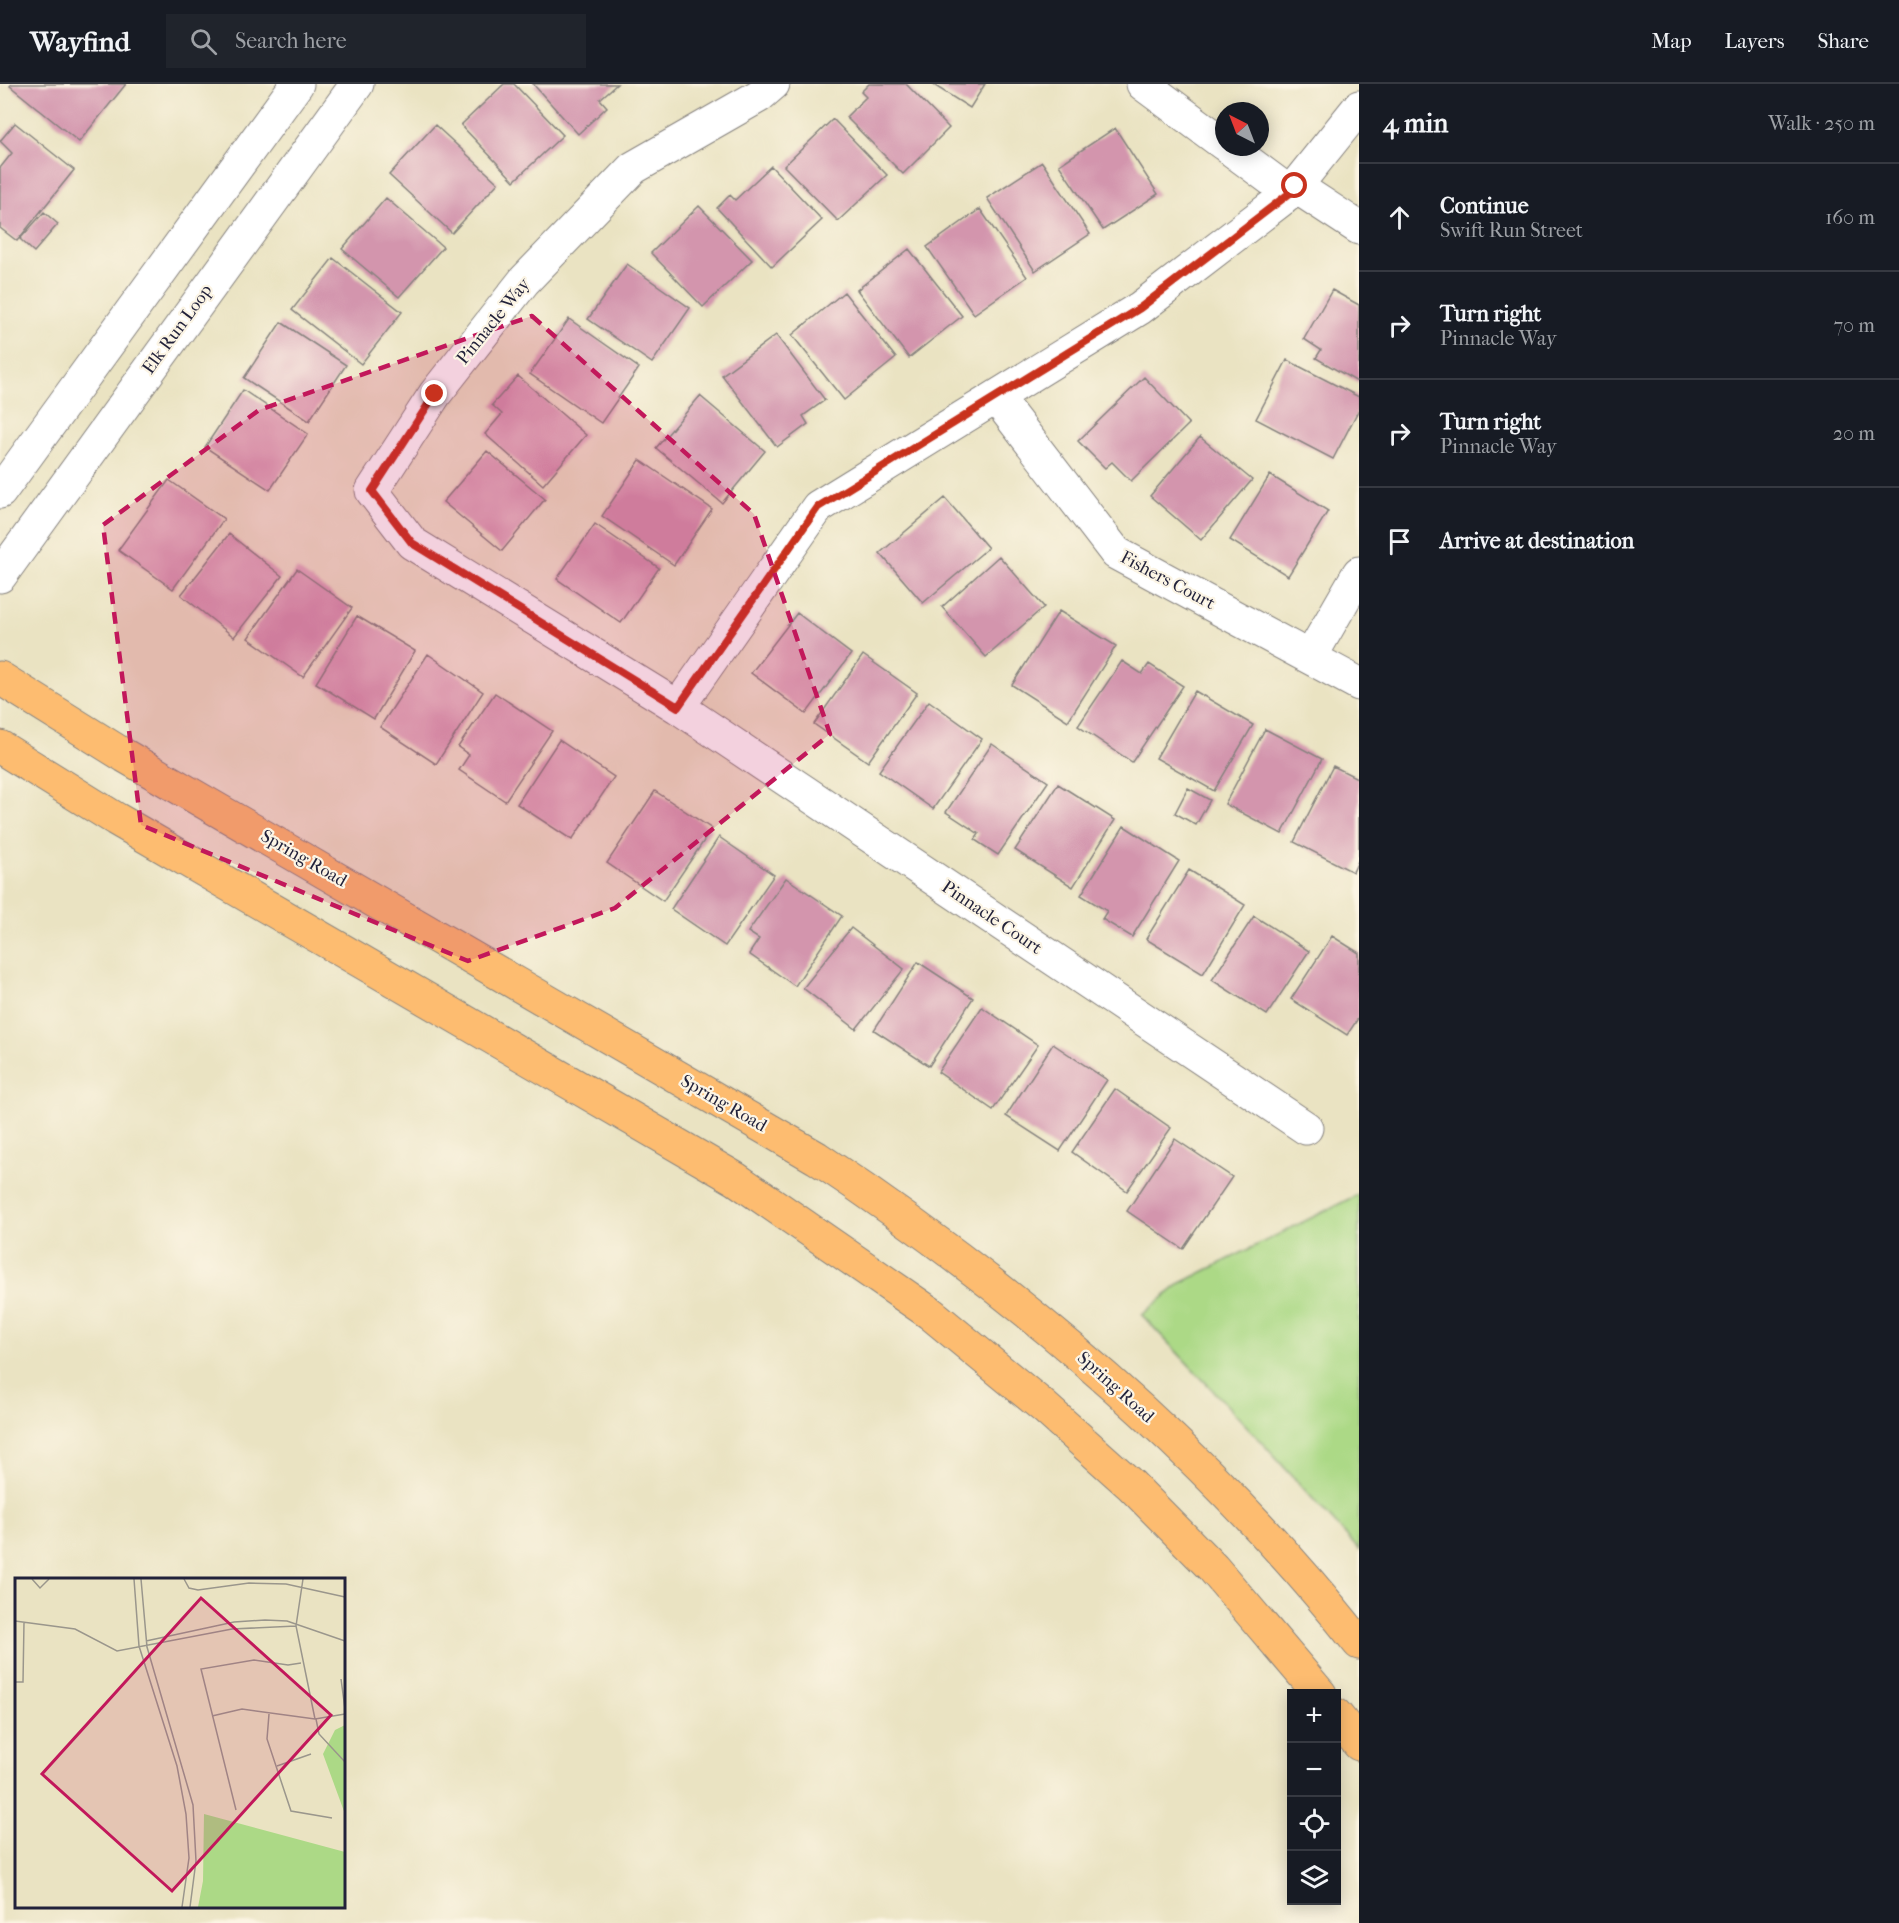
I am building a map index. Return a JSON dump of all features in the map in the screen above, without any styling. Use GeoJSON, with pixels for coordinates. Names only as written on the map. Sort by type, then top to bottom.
{"type":"FeatureCollection","features":[{"type":"Feature","properties":{"kind":"main road","name":"Spring Road"},"geometry":{"type":"LineString","coordinates":[[0,678],[125,756],[817,1158],[888,1206],[970,1265],[1106,1376],[1196,1461],[1278,1548],[1359,1643]]}},
{"type":"Feature","properties":{"kind":"main road"},"geometry":{"type":"LineString","coordinates":[[0,747],[116,819],[736,1179],[930,1312],[1044,1407],[1131,1485],[1213,1569],[1316,1689]]}},
{"type":"Feature","properties":{"kind":"main road"},"geometry":{"type":"LineString","coordinates":[[1341,1721],[1359,1744]]}},
{"type":"Feature","properties":{"kind":"street"},"geometry":{"type":"LineString","coordinates":[[0,492],[297,84]]}},
{"type":"Feature","properties":{"kind":"street","name":"Elk Run Loop"},"geometry":{"type":"LineString","coordinates":[[0,576],[357,84]]}},
{"type":"Feature","properties":{"kind":"street","name":"Pinnacle Way"},"geometry":{"type":"LineString","coordinates":[[678,707],[412,543],[372,491],[435,394],[524,281],[633,168],[759,96],[773,84]]}},
{"type":"Feature","properties":{"kind":"street"},"geometry":{"type":"LineString","coordinates":[[1143,84],[1215,137]]}},
{"type":"Feature","properties":{"kind":"street"},"geometry":{"type":"LineString","coordinates":[[678,707],[818,507],[1140,308],[1293,190],[1359,107]]}},
{"type":"Feature","properties":{"kind":"street"},"geometry":{"type":"LineString","coordinates":[[1242,156],[1293,190],[1359,228]]}},
{"type":"Feature","properties":{"kind":"street","name":"Fishers Court"},"geometry":{"type":"LineString","coordinates":[[996,397],[1116,553],[1311,656],[1359,684]]}},
{"type":"Feature","properties":{"kind":"street"},"geometry":{"type":"LineString","coordinates":[[1311,656],[1359,573]]}},
{"type":"Feature","properties":{"kind":"street","name":"Pinnacle Court"},"geometry":{"type":"LineString","coordinates":[[678,707],[1306,1128]]}},
{"type":"Feature","properties":{"kind":"highlighted area"},"geometry":{"type":"Polygon","coordinates":[[[532,316],[754,514],[830,734],[615,908],[468,961],[141,825],[103,525],[259,410],[532,316]]]}},
{"type":"Feature","properties":{"kind":"green space"},"geometry":{"type":"Polygon","coordinates":[[[1359,1194],[1359,1550],[1142,1315],[1181,1283],[1359,1194]]]}},
{"type":"Feature","properties":{"kind":"building"},"geometry":{"type":"Polygon","coordinates":[[[12,84],[126,84],[79,142],[10,86],[12,84]]]}},
{"type":"Feature","properties":{"kind":"building"},"geometry":{"type":"Polygon","coordinates":[[[504,84],[514,84],[563,135],[514,181],[461,125],[504,84]]]}},
{"type":"Feature","properties":{"kind":"building"},"geometry":{"type":"Polygon","coordinates":[[[533,84],[617,84],[600,99],[607,107],[578,134],[533,84]]]}},
{"type":"Feature","properties":{"kind":"building"},"geometry":{"type":"Polygon","coordinates":[[[869,84],[906,84],[949,128],[903,174],[846,117],[866,97],[861,92],[869,84]]]}},
{"type":"Feature","properties":{"kind":"building"},"geometry":{"type":"Polygon","coordinates":[[[932,84],[985,84],[970,108],[932,84]]]}},
{"type":"Feature","properties":{"kind":"building"},"geometry":{"type":"Polygon","coordinates":[[[833,119],[887,175],[838,221],[784,166],[833,119]]]}},
{"type":"Feature","properties":{"kind":"building"},"geometry":{"type":"Polygon","coordinates":[[[15,123],[74,170],[17,241],[0,228],[0,168],[12,153],[0,141],[15,123]]]}},
{"type":"Feature","properties":{"kind":"building"},"geometry":{"type":"Polygon","coordinates":[[[435,125],[498,183],[452,233],[389,175],[435,125]]]}},
{"type":"Feature","properties":{"kind":"building"},"geometry":{"type":"Polygon","coordinates":[[[1115,128],[1158,194],[1103,230],[1059,165],[1115,128]]]}},
{"type":"Feature","properties":{"kind":"building"},"geometry":{"type":"Polygon","coordinates":[[[1042,162],[1090,234],[1035,271],[987,198],[1042,162]]]}},
{"type":"Feature","properties":{"kind":"building"},"geometry":{"type":"Polygon","coordinates":[[[771,166],[822,220],[772,267],[717,208],[730,195],[735,200],[771,166]]]}},
{"type":"Feature","properties":{"kind":"building"},"geometry":{"type":"Polygon","coordinates":[[[386,198],[443,247],[399,297],[342,249],[386,198]]]}},
{"type":"Feature","properties":{"kind":"building"},"geometry":{"type":"Polygon","coordinates":[[[699,206],[752,260],[703,307],[651,253],[699,206]]]}},
{"type":"Feature","properties":{"kind":"building"},"geometry":{"type":"Polygon","coordinates":[[[980,209],[1027,277],[974,314],[927,247],[980,209]]]}},
{"type":"Feature","properties":{"kind":"building"},"geometry":{"type":"Polygon","coordinates":[[[44,212],[58,224],[34,252],[20,239],[44,212]]]}},
{"type":"Feature","properties":{"kind":"building"},"geometry":{"type":"Polygon","coordinates":[[[909,249],[962,316],[909,358],[857,290],[909,249]]]}},
{"type":"Feature","properties":{"kind":"building"},"geometry":{"type":"Polygon","coordinates":[[[333,258],[402,312],[361,364],[292,310],[333,258]]]}},
{"type":"Feature","properties":{"kind":"building"},"geometry":{"type":"Polygon","coordinates":[[[627,264],[690,308],[652,363],[588,319],[627,264]]]}},
{"type":"Feature","properties":{"kind":"building"},"geometry":{"type":"Polygon","coordinates":[[[1332,290],[1359,305],[1359,383],[1316,358],[1321,350],[1304,339],[1332,290]]]}},
{"type":"Feature","properties":{"kind":"building"},"geometry":{"type":"Polygon","coordinates":[[[844,292],[896,358],[844,400],[792,335],[844,292]]]}},
{"type":"Feature","properties":{"kind":"building"},"geometry":{"type":"Polygon","coordinates":[[[569,319],[639,368],[601,423],[530,374],[569,319]]]}},
{"type":"Feature","properties":{"kind":"building"},"geometry":{"type":"Polygon","coordinates":[[[281,322],[346,365],[309,421],[244,378],[281,322]]]}},
{"type":"Feature","properties":{"kind":"building"},"geometry":{"type":"Polygon","coordinates":[[[776,335],[825,400],[803,416],[808,424],[777,447],[722,375],[776,335]]]}},
{"type":"Feature","properties":{"kind":"building"},"geometry":{"type":"Polygon","coordinates":[[[1287,360],[1359,397],[1359,409],[1333,459],[1256,419],[1287,360]]]}},
{"type":"Feature","properties":{"kind":"building"},"geometry":{"type":"Polygon","coordinates":[[[518,376],[586,435],[543,485],[485,434],[502,414],[492,405],[518,376]]]}},
{"type":"Feature","properties":{"kind":"building"},"geometry":{"type":"Polygon","coordinates":[[[1144,377],[1189,424],[1131,481],[1112,462],[1105,468],[1078,441],[1144,377]]]}},
{"type":"Feature","properties":{"kind":"building"},"geometry":{"type":"Polygon","coordinates":[[[243,390],[308,434],[270,490],[205,447],[243,390]]]}},
{"type":"Feature","properties":{"kind":"building"},"geometry":{"type":"Polygon","coordinates":[[[700,396],[765,451],[722,503],[656,448],[700,396]]]}},
{"type":"Feature","properties":{"kind":"building"},"geometry":{"type":"Polygon","coordinates":[[[1200,437],[1252,480],[1201,540],[1150,496],[1200,437]]]}},
{"type":"Feature","properties":{"kind":"building"},"geometry":{"type":"Polygon","coordinates":[[[487,451],[545,499],[502,551],[443,502],[487,451]]]}},
{"type":"Feature","properties":{"kind":"building"},"geometry":{"type":"Polygon","coordinates":[[[640,460],[712,509],[674,565],[602,516],[640,460]]]}},
{"type":"Feature","properties":{"kind":"building"},"geometry":{"type":"Polygon","coordinates":[[[1270,475],[1328,511],[1288,576],[1230,540],[1270,475]]]}},
{"type":"Feature","properties":{"kind":"building"},"geometry":{"type":"Polygon","coordinates":[[[169,480],[224,519],[173,589],[118,550],[169,480]]]}},
{"type":"Feature","properties":{"kind":"building"},"geometry":{"type":"Polygon","coordinates":[[[945,498],[988,548],[923,603],[880,553],[945,498]]]}},
{"type":"Feature","properties":{"kind":"building"},"geometry":{"type":"Polygon","coordinates":[[[595,524],[659,568],[621,623],[557,579],[595,524]]]}},
{"type":"Feature","properties":{"kind":"building"},"geometry":{"type":"Polygon","coordinates":[[[229,534],[282,576],[234,637],[181,595],[229,534]]]}},
{"type":"Feature","properties":{"kind":"building"},"geometry":{"type":"Polygon","coordinates":[[[999,556],[1044,607],[986,657],[942,607],[999,556]]]}},
{"type":"Feature","properties":{"kind":"building"},"geometry":{"type":"Polygon","coordinates":[[[297,569],[352,608],[303,677],[248,638],[297,569]]]}},
{"type":"Feature","properties":{"kind":"building"},"geometry":{"type":"Polygon","coordinates":[[[1059,611],[1116,646],[1068,721],[1012,685],[1059,611]]]}},
{"type":"Feature","properties":{"kind":"building"},"geometry":{"type":"Polygon","coordinates":[[[797,613],[851,654],[806,714],[751,673],[797,613]]]}},
{"type":"Feature","properties":{"kind":"building"},"geometry":{"type":"Polygon","coordinates":[[[357,616],[415,651],[374,719],[316,683],[357,616]]]}},
{"type":"Feature","properties":{"kind":"building"},"geometry":{"type":"Polygon","coordinates":[[[428,654],[483,692],[436,764],[380,727],[428,654]]]}},
{"type":"Feature","properties":{"kind":"building"},"geometry":{"type":"Polygon","coordinates":[[[863,655],[917,693],[868,762],[814,724],[863,655]]]}},
{"type":"Feature","properties":{"kind":"building"},"geometry":{"type":"Polygon","coordinates":[[[1122,661],[1142,674],[1149,664],[1183,686],[1132,762],[1078,726],[1122,661]]]}},
{"type":"Feature","properties":{"kind":"building"},"geometry":{"type":"Polygon","coordinates":[[[1195,691],[1253,725],[1214,791],[1156,758],[1195,691]]]}},
{"type":"Feature","properties":{"kind":"building"},"geometry":{"type":"Polygon","coordinates":[[[495,693],[552,731],[505,801],[459,770],[469,755],[458,747],[495,693]]]}},
{"type":"Feature","properties":{"kind":"building"},"geometry":{"type":"Polygon","coordinates":[[[929,701],[982,739],[933,809],[879,771],[929,701]]]}},
{"type":"Feature","properties":{"kind":"building"},"geometry":{"type":"Polygon","coordinates":[[[1265,729],[1322,759],[1282,834],[1225,804],[1265,729]]]}},
{"type":"Feature","properties":{"kind":"building"},"geometry":{"type":"Polygon","coordinates":[[[559,740],[614,777],[572,840],[517,804],[559,740]]]}},
{"type":"Feature","properties":{"kind":"building"},"geometry":{"type":"Polygon","coordinates":[[[992,744],[1048,782],[998,855],[975,840],[979,834],[946,812],[992,744]]]}},
{"type":"Feature","properties":{"kind":"building"},"geometry":{"type":"Polygon","coordinates":[[[1333,766],[1359,779],[1359,859],[1353,872],[1294,842],[1333,766]]]}},
{"type":"Feature","properties":{"kind":"building"},"geometry":{"type":"Polygon","coordinates":[[[1058,784],[1115,820],[1073,887],[1015,850],[1058,784]]]}},
{"type":"Feature","properties":{"kind":"building"},"geometry":{"type":"Polygon","coordinates":[[[1188,788],[1210,800],[1196,825],[1175,813],[1188,788]]]}},
{"type":"Feature","properties":{"kind":"building"},"geometry":{"type":"Polygon","coordinates":[[[655,791],[712,829],[663,901],[607,863],[655,791]]]}},
{"type":"Feature","properties":{"kind":"building"},"geometry":{"type":"Polygon","coordinates":[[[1124,826],[1179,861],[1132,937],[1102,919],[1107,911],[1081,895],[1124,826]]]}},
{"type":"Feature","properties":{"kind":"building"},"geometry":{"type":"Polygon","coordinates":[[[719,837],[774,875],[725,946],[671,909],[719,837]]]}},
{"type":"Feature","properties":{"kind":"building"},"geometry":{"type":"Polygon","coordinates":[[[1189,870],[1245,905],[1203,974],[1146,939],[1189,870]]]}},
{"type":"Feature","properties":{"kind":"building"},"geometry":{"type":"Polygon","coordinates":[[[786,878],[842,916],[795,986],[749,954],[759,939],[748,932],[786,878]]]}},
{"type":"Feature","properties":{"kind":"building"},"geometry":{"type":"Polygon","coordinates":[[[1254,916],[1309,951],[1267,1015],[1212,980],[1254,916]]]}},
{"type":"Feature","properties":{"kind":"building"},"geometry":{"type":"Polygon","coordinates":[[[851,928],[904,969],[856,1029],[803,988],[851,928]]]}},
{"type":"Feature","properties":{"kind":"building"},"geometry":{"type":"Polygon","coordinates":[[[1332,936],[1359,953],[1359,1017],[1347,1035],[1291,999],[1332,936]]]}},
{"type":"Feature","properties":{"kind":"building"},"geometry":{"type":"Polygon","coordinates":[[[918,962],[973,998],[929,1066],[874,1030],[918,962]]]}},
{"type":"Feature","properties":{"kind":"building"},"geometry":{"type":"Polygon","coordinates":[[[982,1007],[1038,1045],[993,1110],[938,1072],[982,1007]]]}},
{"type":"Feature","properties":{"kind":"building"},"geometry":{"type":"Polygon","coordinates":[[[1053,1044],[1107,1080],[1060,1151],[1006,1116],[1053,1044]]]}},
{"type":"Feature","properties":{"kind":"building"},"geometry":{"type":"Polygon","coordinates":[[[1115,1089],[1171,1128],[1127,1191],[1072,1152],[1115,1089]]]}},
{"type":"Feature","properties":{"kind":"building"},"geometry":{"type":"Polygon","coordinates":[[[1175,1139],[1232,1177],[1183,1249],[1127,1211],[1175,1139]]]}},
{"type":"Feature","properties":{"kind":"route"},"geometry":{"type":"LineString","coordinates":[[435,394],[399,446],[372,491],[412,543],[678,707],[818,507],[1140,308],[1290,193],[1295,186]]}}]}
